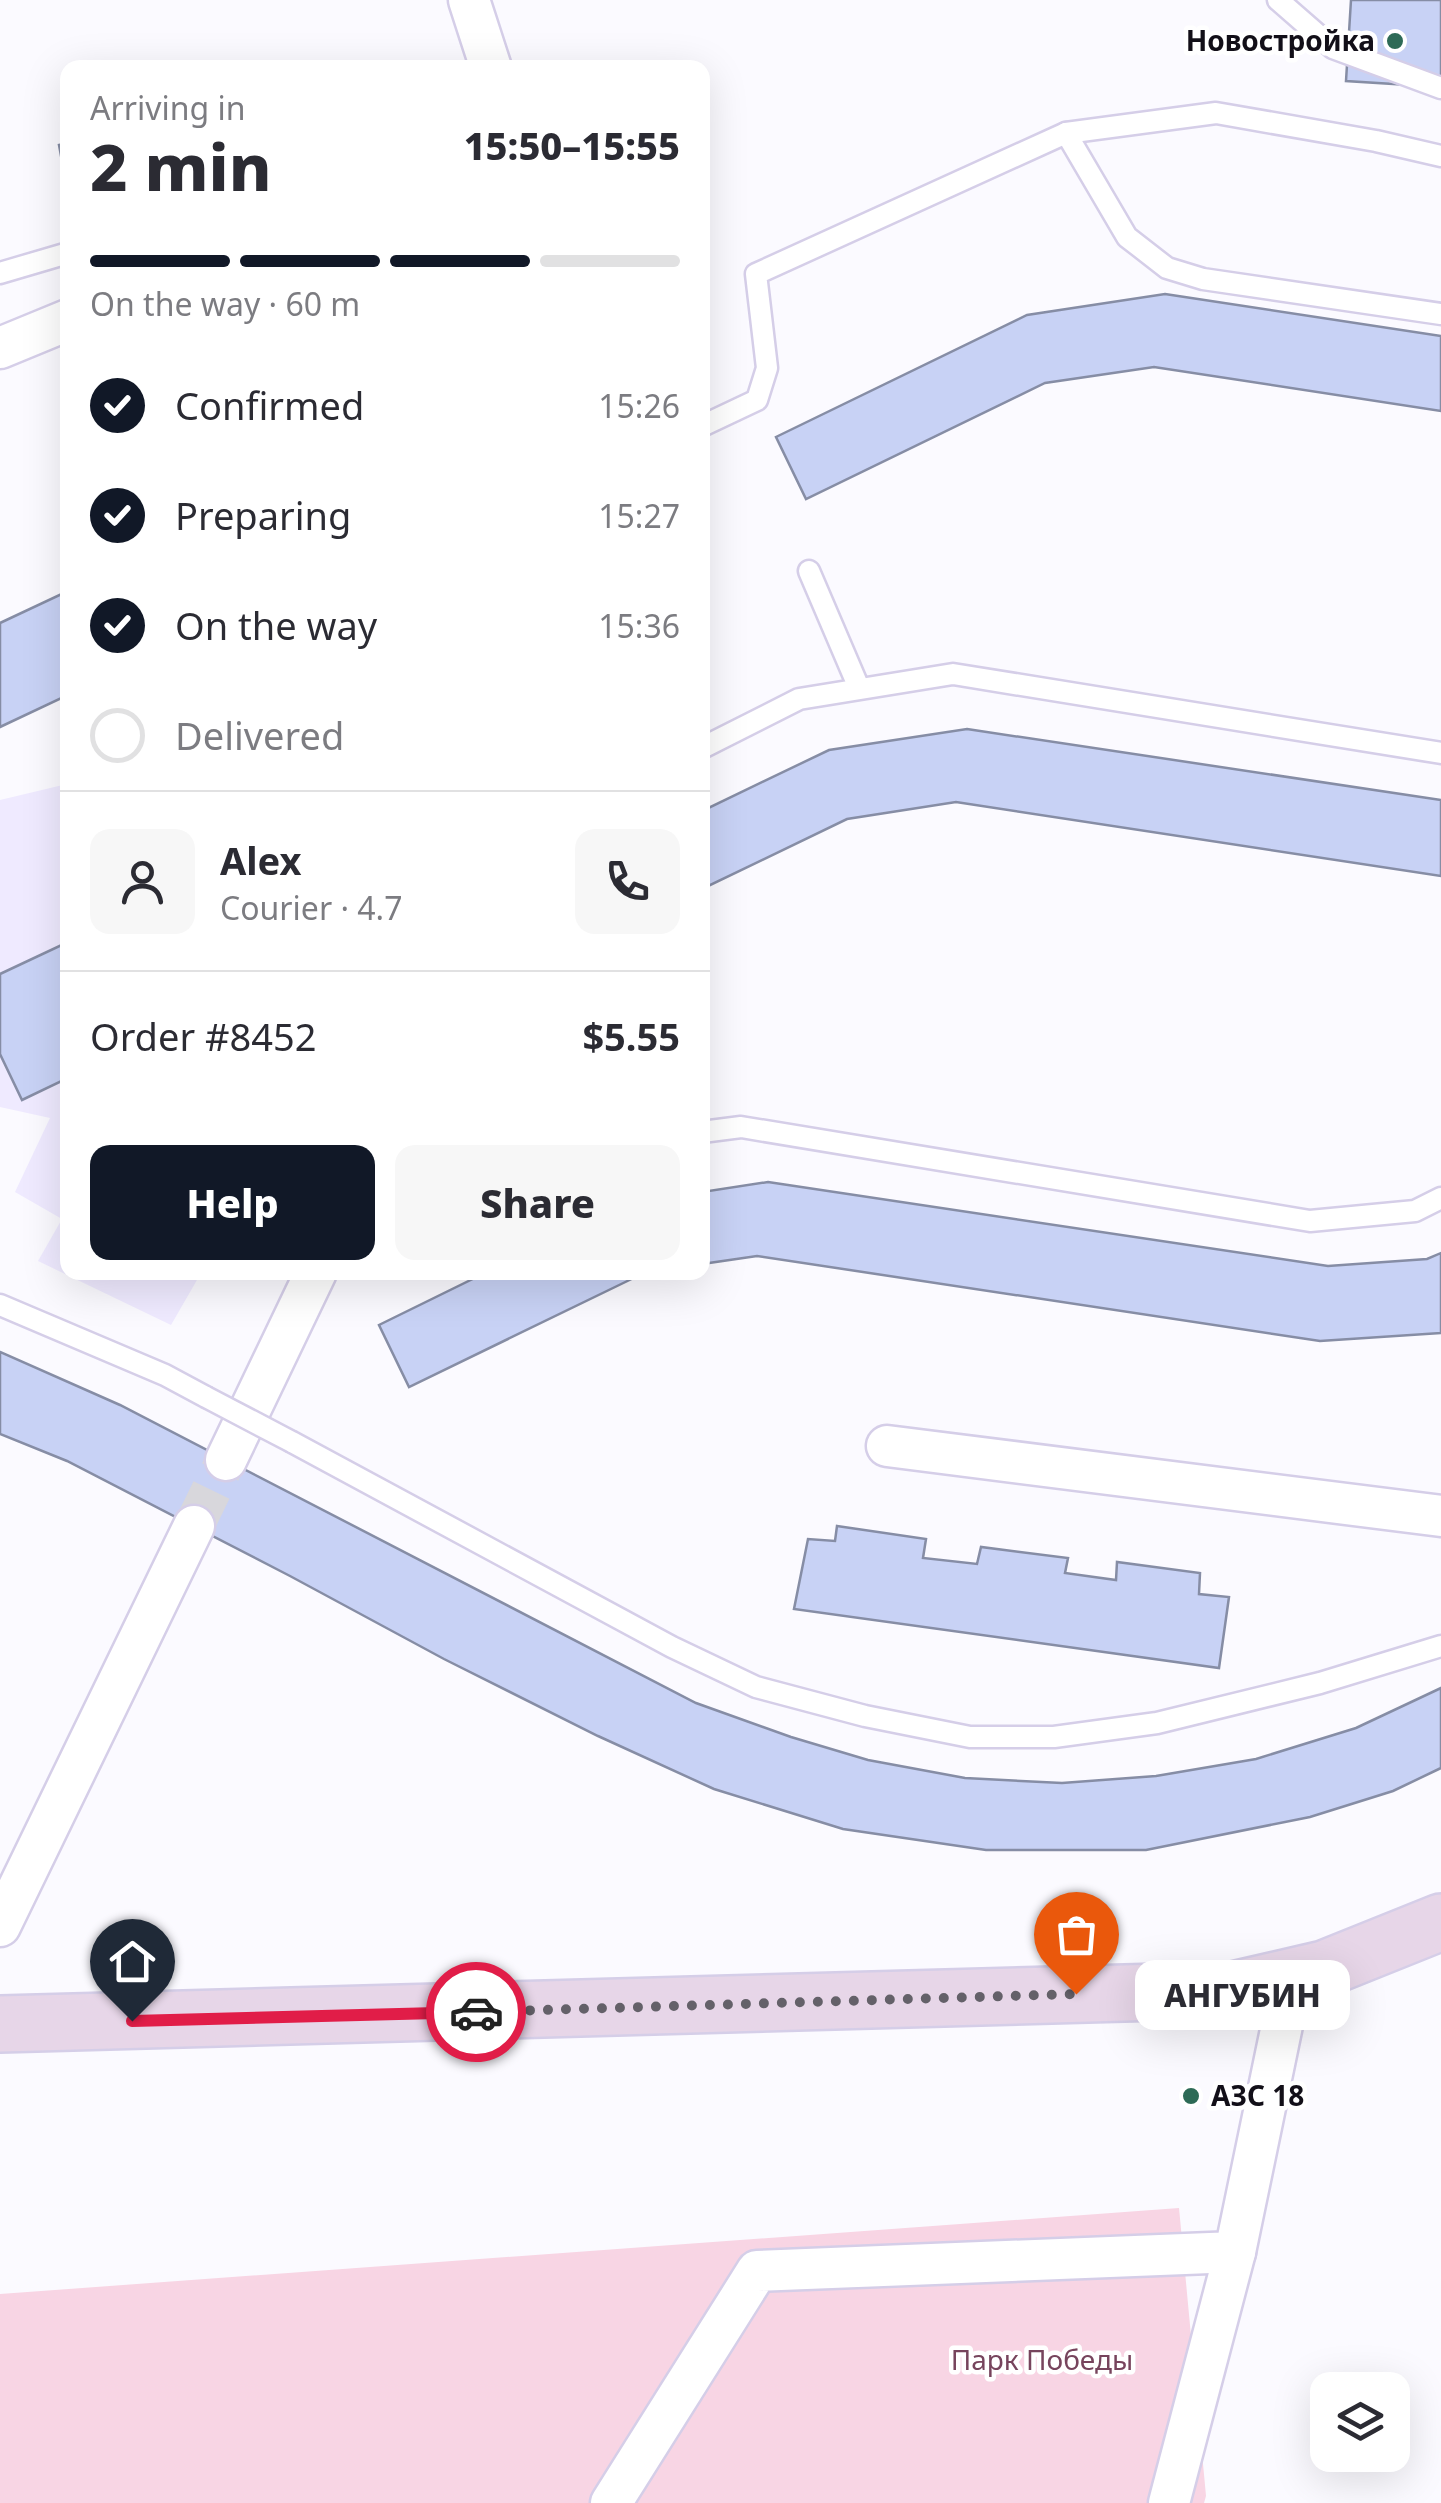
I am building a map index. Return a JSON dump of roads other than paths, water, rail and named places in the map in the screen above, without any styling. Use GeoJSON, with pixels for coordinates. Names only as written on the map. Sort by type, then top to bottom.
{"type":"FeatureCollection","features":[{"type":"Feature","properties":{"kind":"main road"},"geometry":{"type":"LineString","coordinates":[[0,2024],[1233,1990],[1324,1969],[1441,1922]]}},
{"type":"Feature","properties":{"kind":"street"},"geometry":{"type":"LineString","coordinates":[[469,0],[488,60]]}},
{"type":"Feature","properties":{"kind":"street"},"geometry":{"type":"LineString","coordinates":[[0,348],[60,323]]}},
{"type":"Feature","properties":{"kind":"street"},"geometry":{"type":"LineString","coordinates":[[226,1460],[313,1280]]}},
{"type":"Feature","properties":{"kind":"street"},"geometry":{"type":"LineString","coordinates":[[888,1446],[1441,1516]]}},
{"type":"Feature","properties":{"kind":"street"},"geometry":{"type":"LineString","coordinates":[[0,1926],[194,1526]]}},
{"type":"Feature","properties":{"kind":"street"},"geometry":{"type":"LineString","coordinates":[[1169,2503],[1235,2252],[1292,1977]]}},
{"type":"Feature","properties":{"kind":"street"},"geometry":{"type":"LineString","coordinates":[[611,2503],[757,2271],[1235,2252]]}},
{"type":"Feature","properties":{"kind":"lane"},"geometry":{"type":"LineString","coordinates":[[1278,0],[1333,48],[1441,88]]}},
{"type":"Feature","properties":{"kind":"lane"},"geometry":{"type":"LineString","coordinates":[[710,422],[757,400],[767,368],[756,274],[1066,133],[1216,113],[1376,140],[1441,156]]}},
{"type":"Feature","properties":{"kind":"lane"},"geometry":{"type":"LineString","coordinates":[[1066,133],[1127,236],[1168,268],[1204,279],[1441,314]]}},
{"type":"Feature","properties":{"kind":"lane"},"geometry":{"type":"LineString","coordinates":[[0,273],[60,255]]}},
{"type":"Feature","properties":{"kind":"lane"},"geometry":{"type":"LineString","coordinates":[[809,571],[859,688]]}},
{"type":"Feature","properties":{"kind":"lane"},"geometry":{"type":"LineString","coordinates":[[710,744],[800,699],[953,674],[1441,753]]}},
{"type":"Feature","properties":{"kind":"lane"},"geometry":{"type":"LineString","coordinates":[[710,1131],[741,1127],[1310,1221],[1416,1210],[1441,1198]]}},
{"type":"Feature","properties":{"kind":"lane"},"geometry":{"type":"LineString","coordinates":[[0,1304],[165,1374],[672,1647],[756,1687],[865,1716],[970,1738],[1054,1738],[1156,1723],[1320,1683],[1441,1646]]}},
{"type":"Feature","properties":{"kind":"tunnel"},"geometry":{"type":"LineString","coordinates":[[194,1526],[226,1460]]}},
{"type":"Feature","properties":{"kind":"place","name":"Новостройка"},"geometry":{"type":"Point","coordinates":[1395,41]}},
{"type":"Feature","properties":{"kind":"place","name":"АНГУБИН"},"geometry":{"type":"Point","coordinates":[1076,1994]}},
{"type":"Feature","properties":{"kind":"place","name":"АЗС 18"},"geometry":{"type":"Point","coordinates":[1191,2096]}},
{"type":"Feature","properties":{"kind":"park label","name":"Парк Победы"},"geometry":{"type":"Point","coordinates":[1042,2360]}}]}
